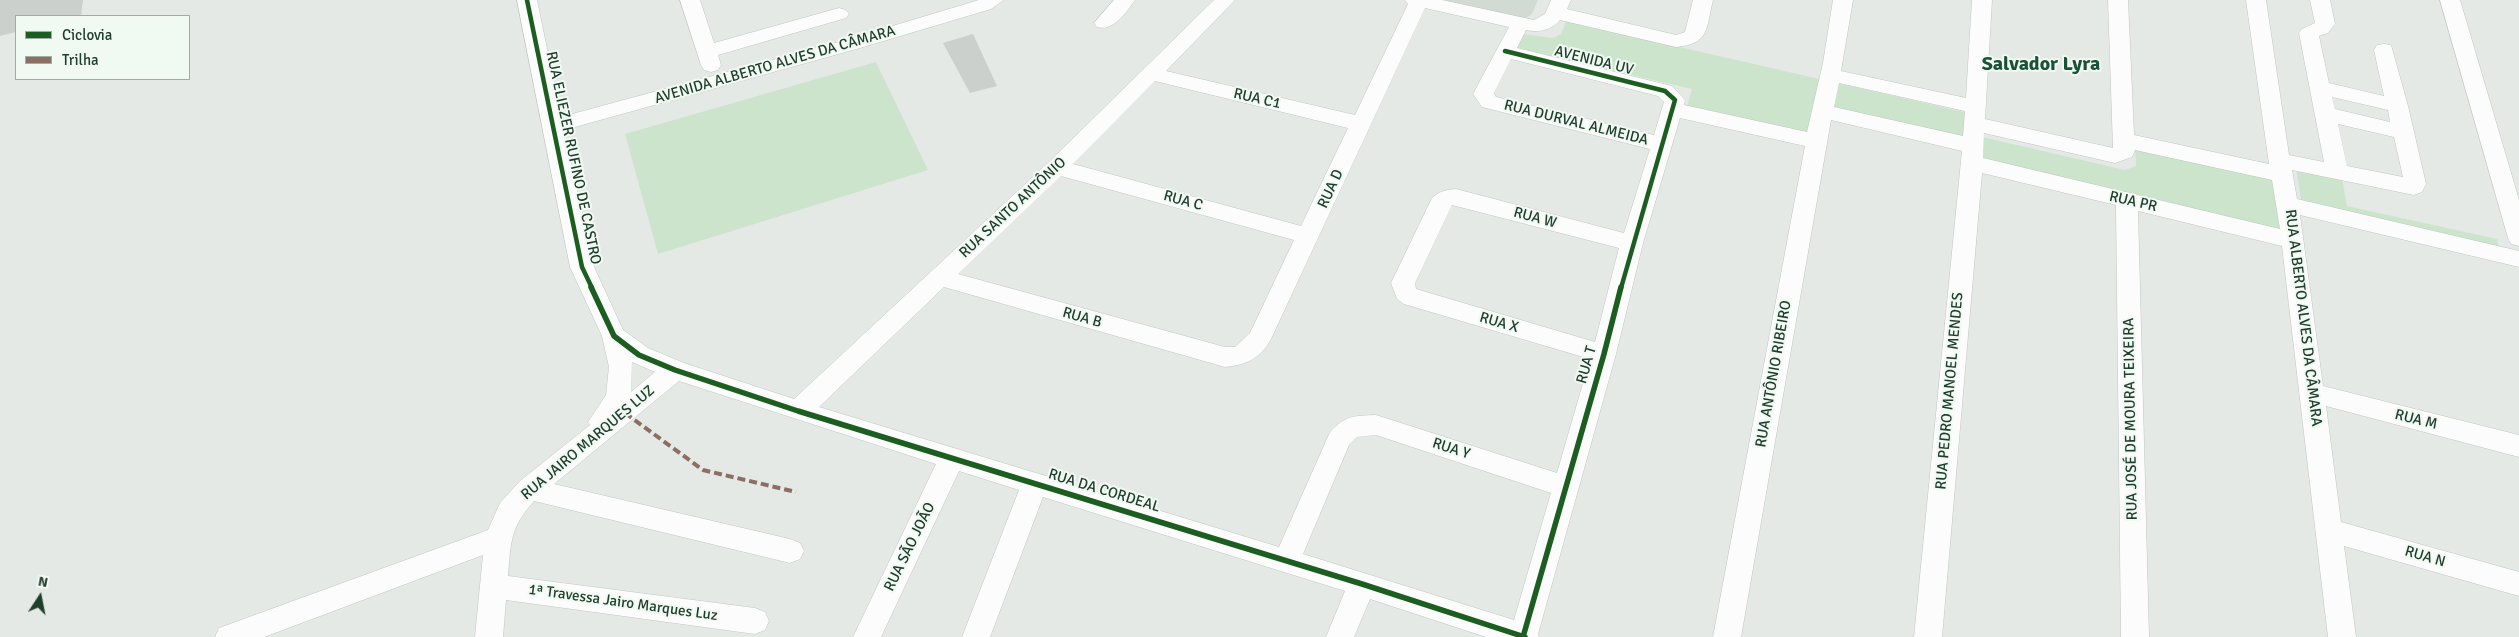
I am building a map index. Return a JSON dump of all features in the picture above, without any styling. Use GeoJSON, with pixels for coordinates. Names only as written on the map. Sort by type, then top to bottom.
{"type":"FeatureCollection","features":[{"type":"Feature","properties":{"kind":"street","name":"RUA ELIEZER RUFINO DE CASTRO"},"geometry":{"type":"LineString","coordinates":[[527,0],[582,267],[614,336],[640,355],[675,370]]}},
{"type":"Feature","properties":{"kind":"street"},"geometry":{"type":"LineString","coordinates":[[690,0],[717,82]]}},
{"type":"Feature","properties":{"kind":"street"},"geometry":{"type":"LineString","coordinates":[[1104,23],[1125,0]]}},
{"type":"Feature","properties":{"kind":"street","name":"RUA SANTO ANTÔNIO"},"geometry":{"type":"LineString","coordinates":[[798,411],[1057,167],[1225,0]]}},
{"type":"Feature","properties":{"kind":"street"},"geometry":{"type":"LineString","coordinates":[[1417,0],[1534,26],[1546,24],[1553,20],[1558,7],[1676,40],[1688,40],[1694,35],[1703,0]]}},
{"type":"Feature","properties":{"kind":"street","name":"RUA D"},"geometry":{"type":"LineString","coordinates":[[1225,357],[1241,356],[1259,339],[1362,124],[1417,0]]}},
{"type":"Feature","properties":{"kind":"street","name":"RUA ANTÔNIO RIBEIRO"},"geometry":{"type":"LineString","coordinates":[[1727,637],[1816,141],[1831,75],[1843,0]]}},
{"type":"Feature","properties":{"kind":"street","name":"RUA PEDRO MANOEL MENDES"},"geometry":{"type":"LineString","coordinates":[[1928,637],[1974,135],[1982,0]]}},
{"type":"Feature","properties":{"kind":"street"},"geometry":{"type":"LineString","coordinates":[[1822,111],[2115,156],[2124,146],[2118,0]]}},
{"type":"Feature","properties":{"kind":"street","name":"RUA ALBERTO ALVES DA CÂMARA"},"geometry":{"type":"LineString","coordinates":[[2256,0],[2280,167],[2289,205],[2294,240],[2342,637]]}},
{"type":"Feature","properties":{"kind":"street"},"geometry":{"type":"LineString","coordinates":[[2320,0],[2325,24],[2322,29],[2309,33],[2337,172]]}},
{"type":"Feature","properties":{"kind":"street"},"geometry":{"type":"LineString","coordinates":[[2450,0],[2518,233]]}},
{"type":"Feature","properties":{"kind":"street","name":"AVENIDA ALBERTO ALVES DA CÂMARA"},"geometry":{"type":"LineString","coordinates":[[554,126],[853,44],[986,2]]}},
{"type":"Feature","properties":{"kind":"street"},"geometry":{"type":"LineString","coordinates":[[707,51],[836,7],[853,44]]}},
{"type":"Feature","properties":{"kind":"street"},"geometry":{"type":"LineString","coordinates":[[1505,51],[1520,24]]}},
{"type":"Feature","properties":{"kind":"street"},"geometry":{"type":"LineString","coordinates":[[2124,146],[2280,167],[2337,172],[2414,188],[2415,184],[2404,132],[2384,50]]}},
{"type":"Feature","properties":{"kind":"street","name":"RUA DURVAL ALMEIDA"},"geometry":{"type":"LineString","coordinates":[[1505,51],[1483,94],[1489,102],[1663,145]]}},
{"type":"Feature","properties":{"kind":"street","name":"AVENIDA UV"},"geometry":{"type":"LineString","coordinates":[[1505,51],[1665,91],[1674,104],[1816,141]]}},
{"type":"Feature","properties":{"kind":"street","name":"RUA C1"},"geometry":{"type":"LineString","coordinates":[[1152,74],[1362,124]]}},
{"type":"Feature","properties":{"kind":"street"},"geometry":{"type":"LineString","coordinates":[[1831,75],[1974,135]]}},
{"type":"Feature","properties":{"kind":"street"},"geometry":{"type":"LineString","coordinates":[[2319,87],[2398,106]]}},
{"type":"Feature","properties":{"kind":"street","name":"RUA T"},"geometry":{"type":"LineString","coordinates":[[1524,637],[1604,354],[1632,243],[1674,104]]}},
{"type":"Feature","properties":{"kind":"street"},"geometry":{"type":"LineString","coordinates":[[2324,114],[2404,132]]}},
{"type":"Feature","properties":{"kind":"street","name":"RUA PR"},"geometry":{"type":"LineString","coordinates":[[1974,135],[2126,201],[2294,240]]}},
{"type":"Feature","properties":{"kind":"street","name":"RUA C"},"geometry":{"type":"LineString","coordinates":[[1057,167],[1309,236]]}},
{"type":"Feature","properties":{"kind":"street","name":"RUA W"},"geometry":{"type":"LineString","coordinates":[[1403,283],[1440,204],[1446,198],[1456,197],[1632,243]]}},
{"type":"Feature","properties":{"kind":"street","name":"RUA JOSÉ DE MOURA TEIXEIRA"},"geometry":{"type":"LineString","coordinates":[[2126,201],[2135,637]]}},
{"type":"Feature","properties":{"kind":"street"},"geometry":{"type":"LineString","coordinates":[[2289,205],[2519,260]]}},
{"type":"Feature","properties":{"kind":"street","name":"RUA B"},"geometry":{"type":"LineString","coordinates":[[939,277],[1225,357]]}},
{"type":"Feature","properties":{"kind":"street","name":"RUA X"},"geometry":{"type":"LineString","coordinates":[[1403,283],[1405,293],[1412,298],[1604,354]]}},
{"type":"Feature","properties":{"kind":"street"},"geometry":{"type":"LineString","coordinates":[[588,441],[618,397],[621,367],[614,336]]}},
{"type":"Feature","properties":{"kind":"street","name":"RUA DA CORDEAL"},"geometry":{"type":"LineString","coordinates":[[675,370],[798,411],[1362,584],[1524,637]]}},
{"type":"Feature","properties":{"kind":"street","name":"RUA JAIRO MARQUES LUZ"},"geometry":{"type":"LineString","coordinates":[[489,637],[492,586],[498,538],[510,511],[530,489],[675,370]]}},
{"type":"Feature","properties":{"kind":"street","name":"RUA M"},"geometry":{"type":"LineString","coordinates":[[2313,394],[2519,446]]}},
{"type":"Feature","properties":{"kind":"street","name":"RUA Y"},"geometry":{"type":"LineString","coordinates":[[1286,561],[1339,439],[1350,427],[1376,425],[1566,487]]}},
{"type":"Feature","properties":{"kind":"street","name":"RUA SÃO JOÃO"},"geometry":{"type":"LineString","coordinates":[[867,637],[952,458]]}},
{"type":"Feature","properties":{"kind":"street"},"geometry":{"type":"LineString","coordinates":[[976,637],[1035,483]]}},
{"type":"Feature","properties":{"kind":"street"},"geometry":{"type":"LineString","coordinates":[[530,489],[790,551]]}},
{"type":"Feature","properties":{"kind":"street","name":"RUA N"},"geometry":{"type":"LineString","coordinates":[[2330,530],[2519,584]]}},
{"type":"Feature","properties":{"kind":"street"},"geometry":{"type":"LineString","coordinates":[[228,637],[498,538]]}},
{"type":"Feature","properties":{"kind":"street"},"geometry":{"type":"LineString","coordinates":[[1340,637],[1362,584]]}},
{"type":"Feature","properties":{"kind":"street","name":"1ª Travessa Jairo Marques Luz"},"geometry":{"type":"LineString","coordinates":[[492,586],[755,621]]}},
{"type":"Feature","properties":{"kind":"shaded area"},"geometry":{"type":"Polygon","coordinates":[[[1439,0],[1538,0],[1532,14],[1526,18],[1502,16],[1439,0]]]}},
{"type":"Feature","properties":{"kind":"green space"},"geometry":{"type":"Polygon","coordinates":[[[1566,21],[1968,113],[1966,142],[1818,107],[1812,138],[1686,110],[1692,89],[1516,48],[1522,34],[1554,38],[1561,34],[1566,21]]]}},
{"type":"Feature","properties":{"kind":"green space"},"geometry":{"type":"Polygon","coordinates":[[[876,62],[928,170],[658,254],[625,134],[876,62]]]}},
{"type":"Feature","properties":{"kind":"green space"},"geometry":{"type":"Polygon","coordinates":[[[1982,137],[2125,170],[2136,166],[2135,145],[2282,179],[2288,235],[1979,162],[1982,137]]]}},
{"type":"Feature","properties":{"kind":"green space"},"geometry":{"type":"Polygon","coordinates":[[[2296,168],[2342,178],[2347,206],[2497,239],[2499,249],[2302,205],[2296,168]]]}},
{"type":"Feature","properties":{"kind":"building"},"geometry":{"type":"Polygon","coordinates":[[[0,0],[83,0],[81,15],[15,15],[15,32],[0,36],[0,0]]]}},
{"type":"Feature","properties":{"kind":"building"},"geometry":{"type":"Polygon","coordinates":[[[973,34],[997,86],[970,93],[943,43],[973,34]]]}},
{"type":"Feature","properties":{"kind":"marked path"},"geometry":{"type":"LineString","coordinates":[[625,413],[703,470],[796,492]]}},
{"type":"Feature","properties":{"kind":"cycle path"},"geometry":{"type":"LineString","coordinates":[[527,0],[582,267],[614,336],[639,355],[675,370],[798,411],[1362,584],[1525,637]]}},
{"type":"Feature","properties":{"kind":"cycle path"},"geometry":{"type":"LineString","coordinates":[[1505,51],[1665,91],[1675,100],[1632,243],[1604,354],[1523,637]]}},
{"type":"Feature","properties":{"kind":"district","name":"Salvador Lyra"},"geometry":{"type":"Point","coordinates":[2041,65]}}]}
